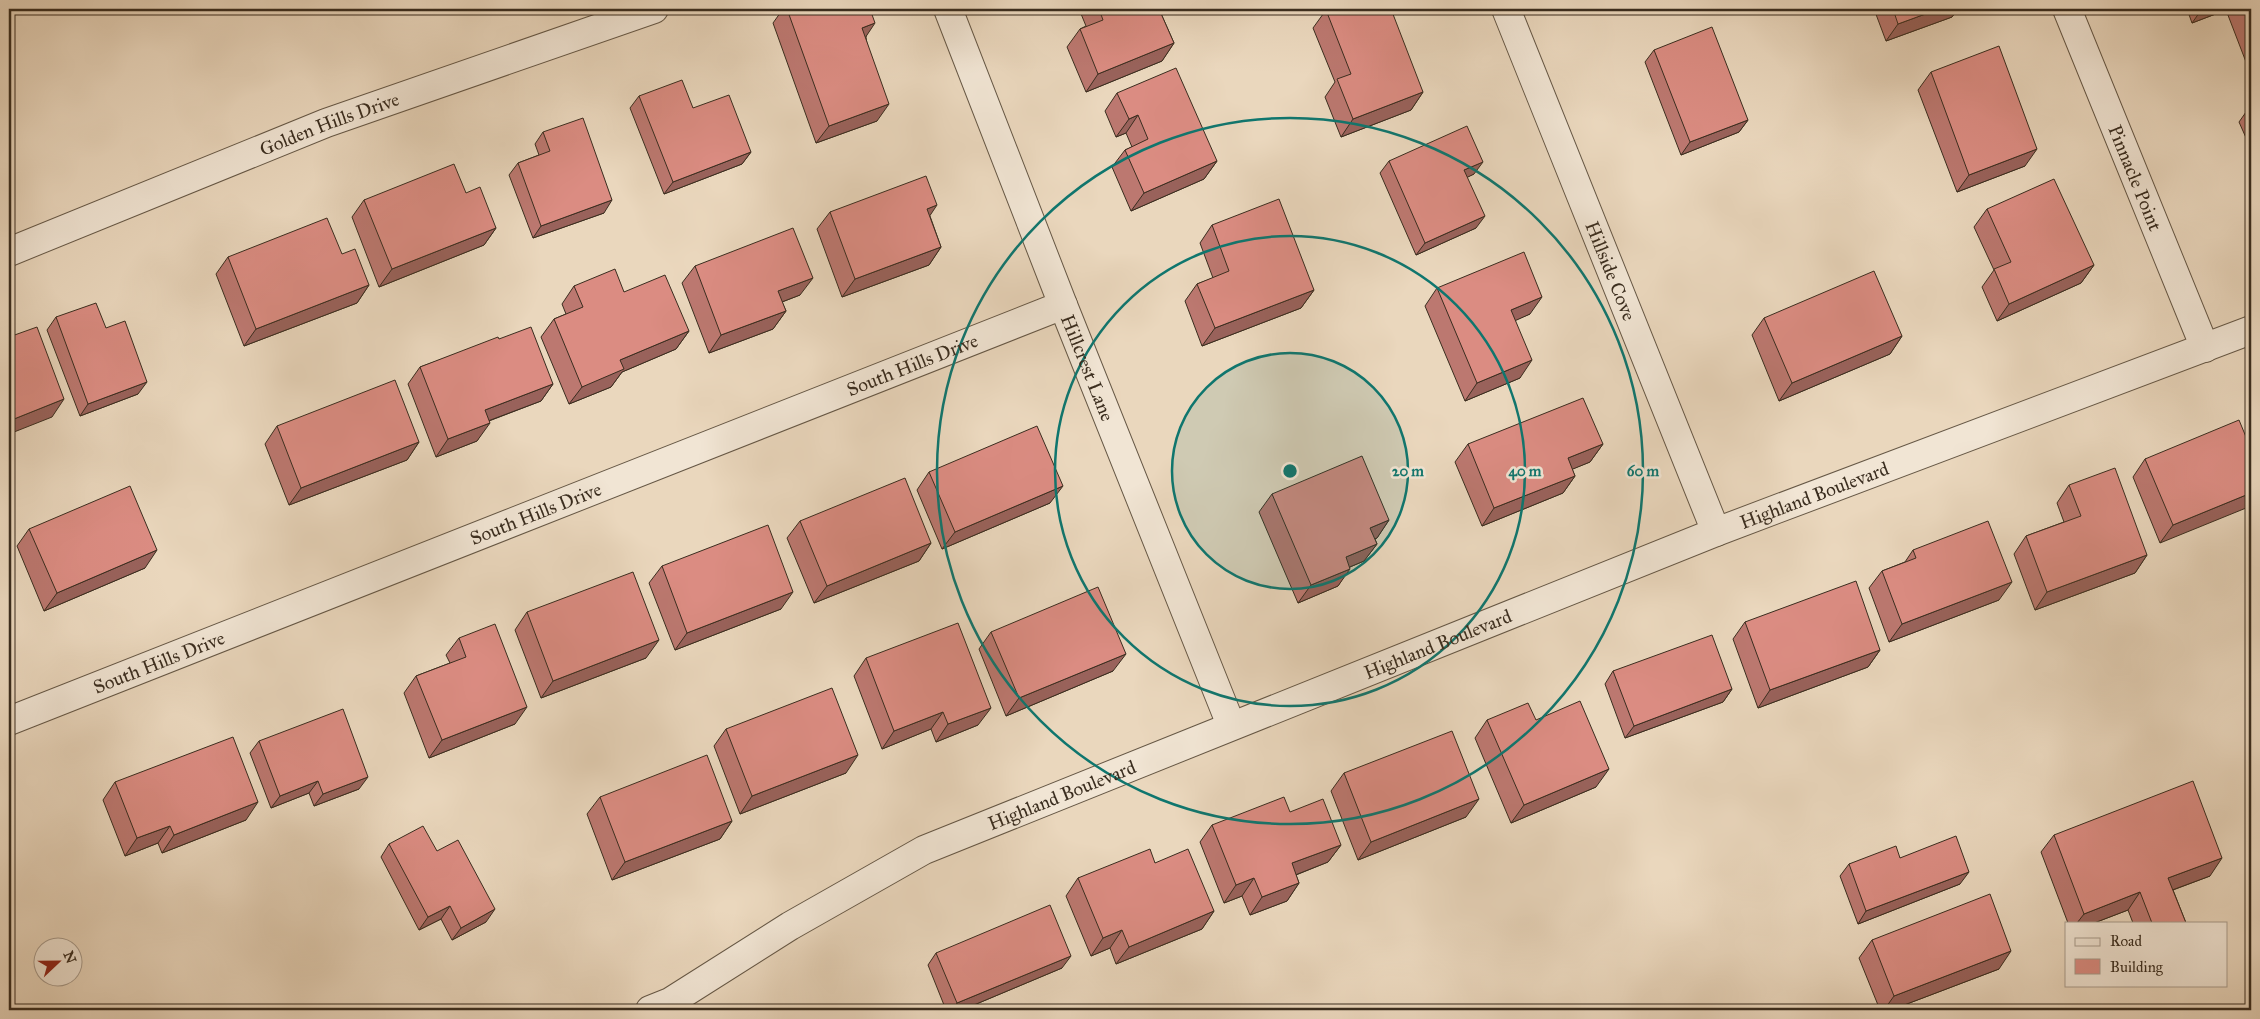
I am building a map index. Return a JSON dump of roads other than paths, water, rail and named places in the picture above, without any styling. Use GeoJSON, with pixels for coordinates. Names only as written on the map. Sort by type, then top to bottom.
{"type":"FeatureCollection","features":[{"type":"Feature","properties":{"kind":"street","name":"Golden Hills Drive"},"geometry":{"type":"LineString","coordinates":[[9,252],[326,123],[654,9]]}},
{"type":"Feature","properties":{"kind":"street","name":"Hillcrest Lane"},"geometry":{"type":"LineString","coordinates":[[948,9],[1063,305],[1231,725]]}},
{"type":"Feature","properties":{"kind":"street","name":"Hillside Cove"},"geometry":{"type":"LineString","coordinates":[[1506,9],[1716,532]]}},
{"type":"Feature","properties":{"kind":"street","name":"Pinnacle Point"},"geometry":{"type":"LineString","coordinates":[[2067,9],[2205,348]]}},
{"type":"Feature","properties":{"kind":"street","name":"South Hills Drive"},"geometry":{"type":"LineString","coordinates":[[9,721],[1063,305]]}},
{"type":"Feature","properties":{"kind":"street","name":"Highland Boulevard"},"geometry":{"type":"LineString","coordinates":[[650,1010],[670,1002],[790,926],[924,850],[1231,725],[1716,532],[2251,330]]}}]}
